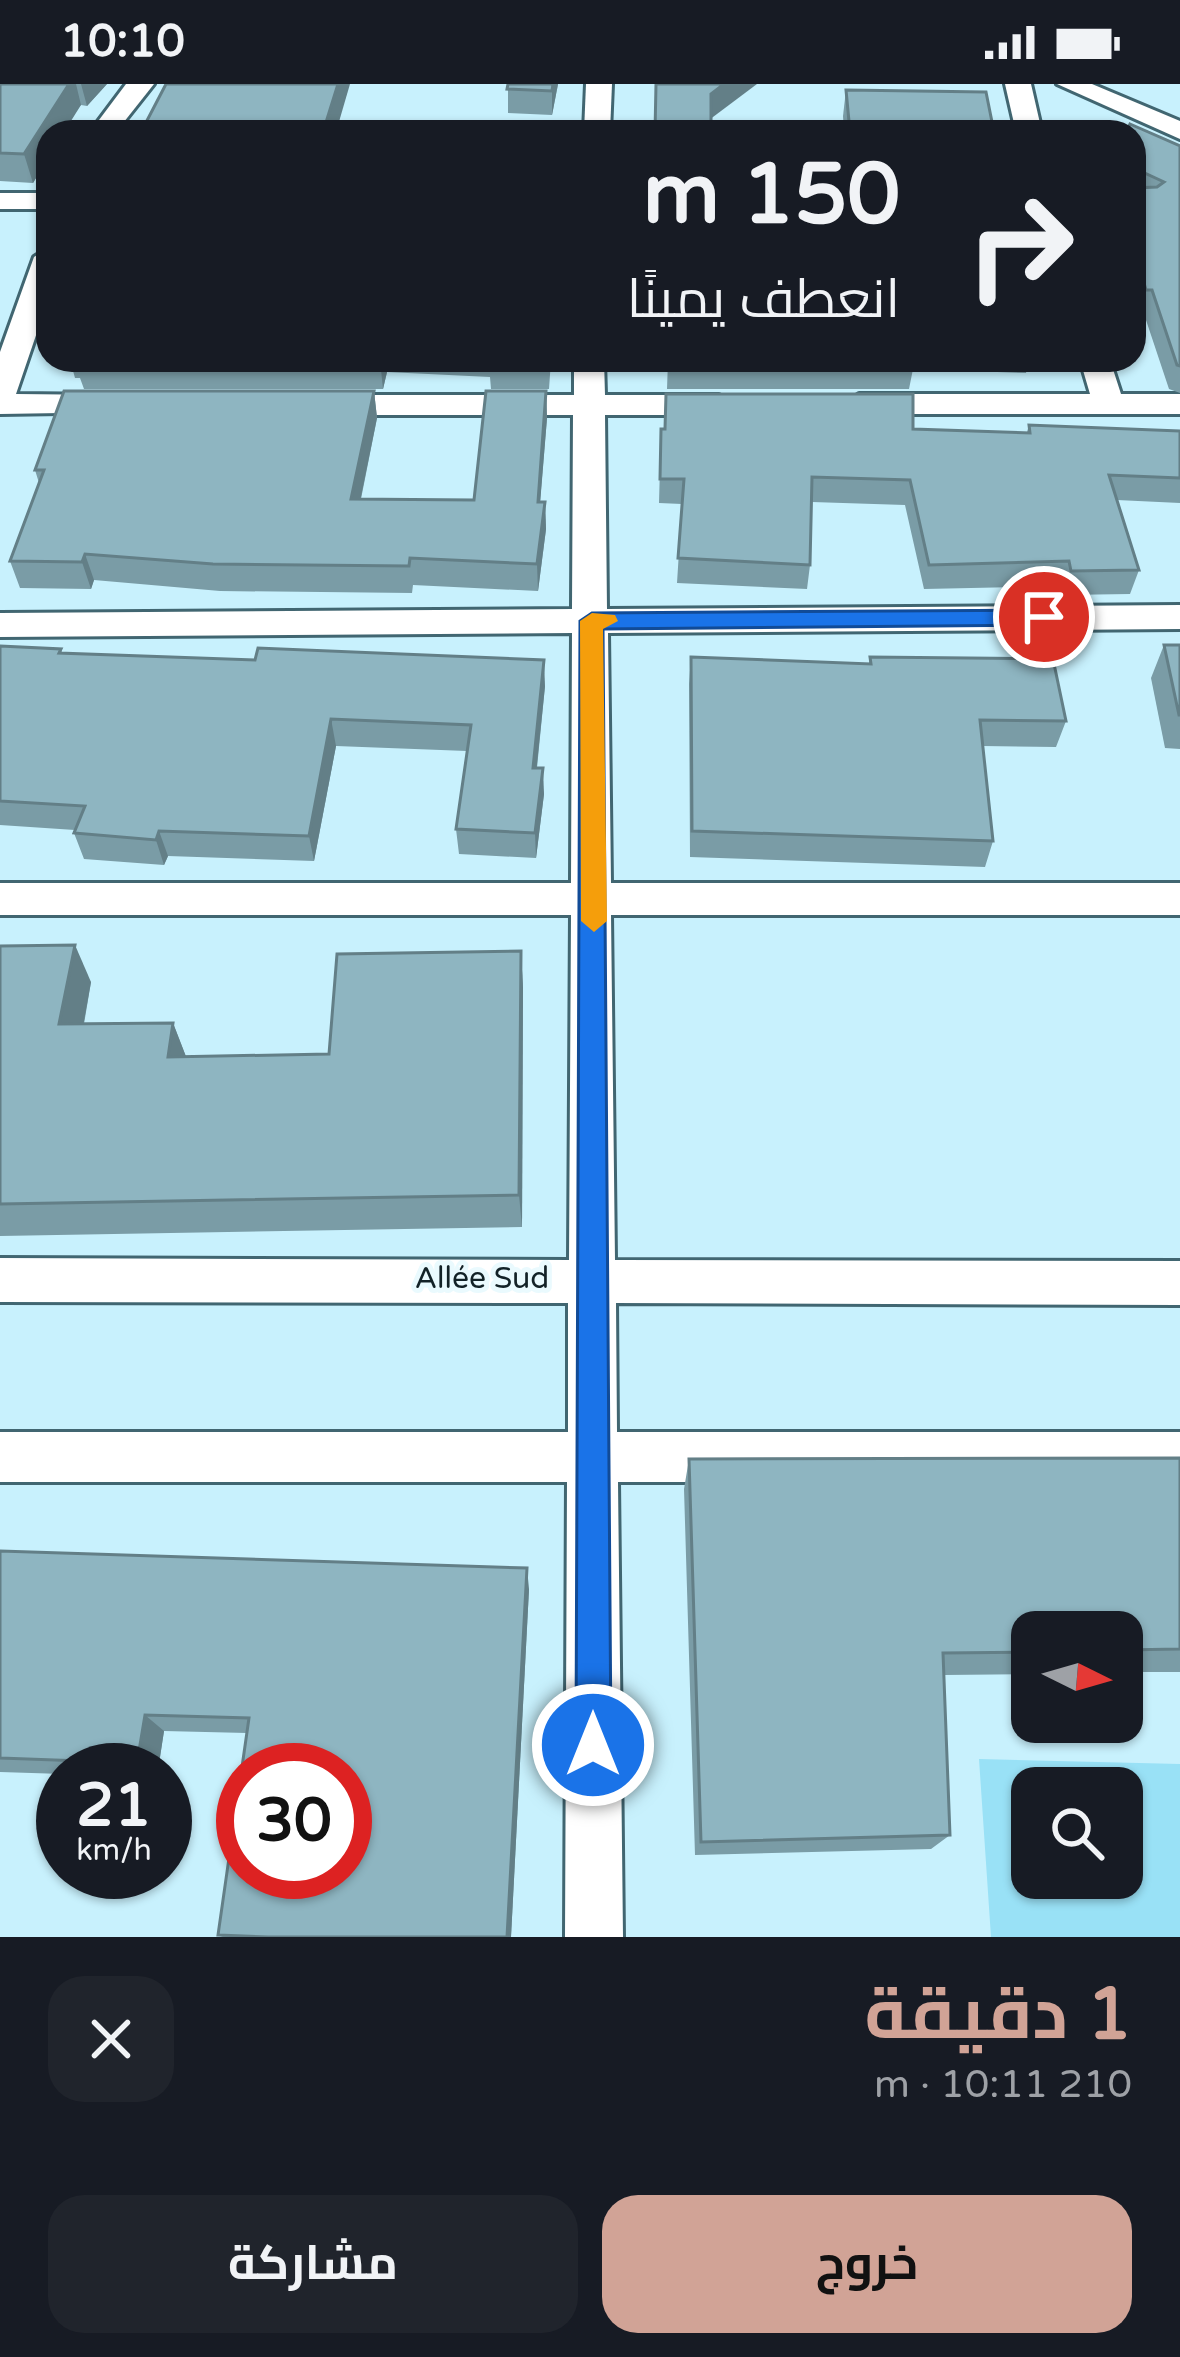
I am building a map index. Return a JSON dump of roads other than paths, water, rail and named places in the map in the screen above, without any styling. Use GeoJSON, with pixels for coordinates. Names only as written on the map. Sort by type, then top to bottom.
{"type":"FeatureCollection","features":[{"type":"Feature","properties":{"kind":"street"},"geometry":{"type":"LineString","coordinates":[[111,120],[141,84]]}},
{"type":"Feature","properties":{"kind":"street"},"geometry":{"type":"LineString","coordinates":[[598,120],[599,84]]}},
{"type":"Feature","properties":{"kind":"street"},"geometry":{"type":"LineString","coordinates":[[1018,84],[1026,120]]}},
{"type":"Feature","properties":{"kind":"street"},"geometry":{"type":"LineString","coordinates":[[1070,84],[1180,131]]}},
{"type":"Feature","properties":{"kind":"street"},"geometry":{"type":"LineString","coordinates":[[0,201],[36,201]]}},
{"type":"Feature","properties":{"kind":"street"},"geometry":{"type":"LineString","coordinates":[[36,292],[0,400],[141,405]]}},
{"type":"Feature","properties":{"kind":"street"},"geometry":{"type":"LineString","coordinates":[[588,372],[594,900],[594,1937]]}},
{"type":"Feature","properties":{"kind":"street"},"geometry":{"type":"LineString","coordinates":[[1099,372],[1108,402]]}},
{"type":"Feature","properties":{"kind":"street"},"geometry":{"type":"LineString","coordinates":[[282,405],[753,404]]}},
{"type":"Feature","properties":{"kind":"street"},"geometry":{"type":"LineString","coordinates":[[824,404],[1180,404]]}},
{"type":"Feature","properties":{"kind":"street"},"geometry":{"type":"LineString","coordinates":[[0,625],[1180,617]]}},
{"type":"Feature","properties":{"kind":"street"},"geometry":{"type":"LineString","coordinates":[[0,899],[1180,899]]}},
{"type":"Feature","properties":{"kind":"street","name":"Allée Sud"},"geometry":{"type":"LineString","coordinates":[[0,1280],[1180,1283]]}},
{"type":"Feature","properties":{"kind":"street"},"geometry":{"type":"LineString","coordinates":[[0,1456],[1180,1457]]}}]}
